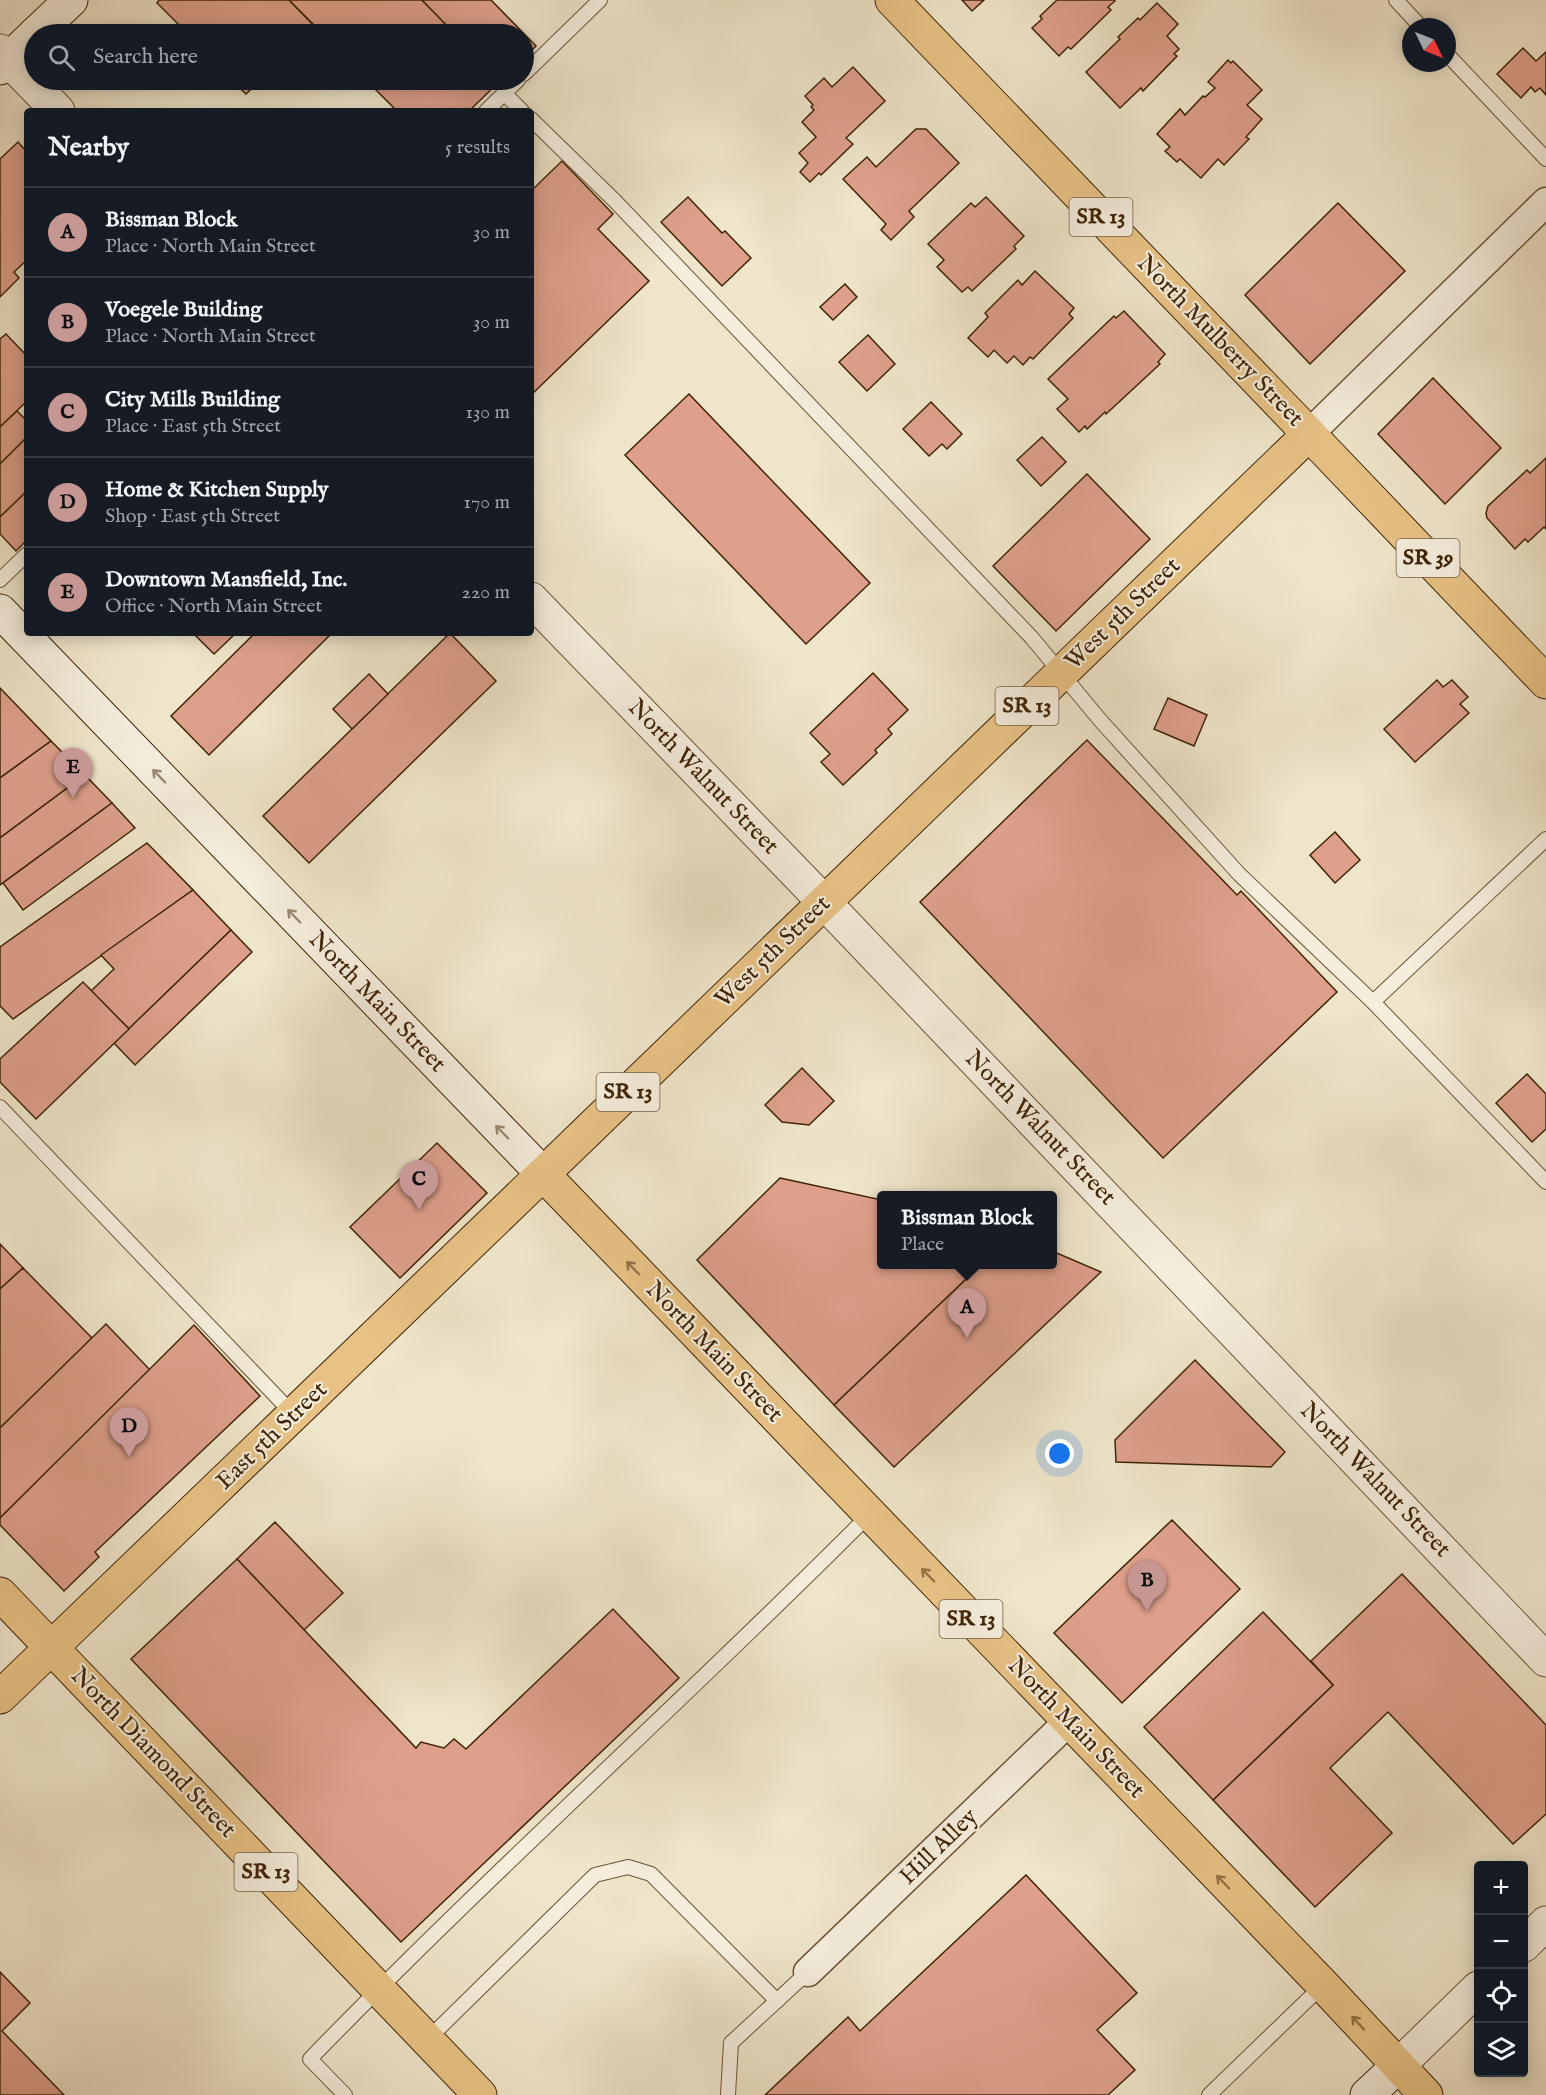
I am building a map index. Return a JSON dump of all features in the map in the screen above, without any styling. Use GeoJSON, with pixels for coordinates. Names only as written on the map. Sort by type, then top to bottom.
{"type":"FeatureCollection","features":[{"type":"Feature","properties":{"kind":"main road","name":"North Mulberry Street"},"geometry":{"type":"LineString","coordinates":[[892,0],[1546,682]]}},
{"type":"Feature","properties":{"kind":"main road","name":"West 5th Street"},"geometry":{"type":"LineString","coordinates":[[543,1174],[1309,434]]}},
{"type":"Feature","properties":{"kind":"main road","name":"East 5th Street"},"geometry":{"type":"LineString","coordinates":[[0,1697],[543,1174]]}},
{"type":"Feature","properties":{"kind":"main road","name":"North Main Street"},"geometry":{"type":"LineString","coordinates":[[543,1174],[1426,2095]]}},
{"type":"Feature","properties":{"kind":"main road","name":"North Diamond Street"},"geometry":{"type":"LineString","coordinates":[[0,1594],[480,2095]]}},
{"type":"Feature","properties":{"kind":"street"},"geometry":{"type":"LineString","coordinates":[[46,24],[71,0]]}},
{"type":"Feature","properties":{"kind":"street"},"geometry":{"type":"LineString","coordinates":[[24,44],[3,60],[24,79]]}},
{"type":"Feature","properties":{"kind":"street"},"geometry":{"type":"LineString","coordinates":[[35,90],[55,108]]}},
{"type":"Feature","properties":{"kind":"street","name":"West 5th Street"},"geometry":{"type":"LineString","coordinates":[[1309,434],[1546,202]]}},
{"type":"Feature","properties":{"kind":"street","name":"North Walnut Street"},"geometry":{"type":"LineString","coordinates":[[534,603],[824,902],[1546,1660]]}},
{"type":"Feature","properties":{"kind":"street","name":"North Main Street"},"geometry":{"type":"LineString","coordinates":[[0,611],[24,636]]}},
{"type":"Feature","properties":{"kind":"street","name":"North Main Street"},"geometry":{"type":"LineString","coordinates":[[24,636],[543,1174]]}},
{"type":"Feature","properties":{"kind":"street","name":"Hill Alley"},"geometry":{"type":"LineString","coordinates":[[808,1972],[1069,1721]]}},
{"type":"Feature","properties":{"kind":"street"},"geometry":{"type":"LineString","coordinates":[[1528,1941],[1546,1923]]}},
{"type":"Feature","properties":{"kind":"street"},"geometry":{"type":"LineString","coordinates":[[1367,2095],[1474,1993]]}},
{"type":"Feature","properties":{"kind":"lane"},"geometry":{"type":"LineString","coordinates":[[534,64],[600,0]]}},
{"type":"Feature","properties":{"kind":"lane"},"geometry":{"type":"LineString","coordinates":[[1396,0],[1413,18]]}},
{"type":"Feature","properties":{"kind":"lane"},"geometry":{"type":"LineString","coordinates":[[1456,64],[1546,159]]}},
{"type":"Feature","properties":{"kind":"lane"},"geometry":{"type":"LineString","coordinates":[[489,108],[507,90]]}},
{"type":"Feature","properties":{"kind":"lane"},"geometry":{"type":"LineString","coordinates":[[504,93],[519,108]]}},
{"type":"Feature","properties":{"kind":"lane"},"geometry":{"type":"LineString","coordinates":[[534,122],[707,296],[1032,638],[1108,728],[1239,874],[1373,1002],[1546,1182]]}},
{"type":"Feature","properties":{"kind":"lane"},"geometry":{"type":"LineString","coordinates":[[0,580],[24,557]]}},
{"type":"Feature","properties":{"kind":"lane"},"geometry":{"type":"LineString","coordinates":[[1373,1002],[1546,839]]}},
{"type":"Feature","properties":{"kind":"lane"},"geometry":{"type":"LineString","coordinates":[[0,1107],[294,1415]]}},
{"type":"Feature","properties":{"kind":"lane"},"geometry":{"type":"LineString","coordinates":[[345,2095],[310,2059],[378,1989],[794,1591],[870,1514]]}},
{"type":"Feature","properties":{"kind":"lane"},"geometry":{"type":"LineString","coordinates":[[427,2040],[595,1875],[628,1866],[651,1874],[777,2001]]}},
{"type":"Feature","properties":{"kind":"lane"},"geometry":{"type":"LineString","coordinates":[[728,2095],[731,2043],[808,1972]]}},
{"type":"Feature","properties":{"kind":"lane"},"geometry":{"type":"LineString","coordinates":[[1209,2095],[1323,1985]]}},
{"type":"Feature","properties":{"kind":"building"},"geometry":{"type":"Polygon","coordinates":[[[159,0],[289,0],[312,24],[178,24],[157,3],[159,0]]]}},
{"type":"Feature","properties":{"kind":"building"},"geometry":{"type":"Polygon","coordinates":[[[289,0],[422,0],[445,24],[313,24],[289,0]]]}},
{"type":"Feature","properties":{"kind":"building"},"geometry":{"type":"Polygon","coordinates":[[[422,0],[491,0],[514,24],[445,24],[422,0]]]}},
{"type":"Feature","properties":{"kind":"building"},"geometry":{"type":"Polygon","coordinates":[[[962,0],[984,0],[972,11],[962,0]]]}},
{"type":"Feature","properties":{"kind":"building"},"geometry":{"type":"Polygon","coordinates":[[[1057,0],[1115,1],[1108,7],[1111,10],[1071,49],[1068,47],[1059,56],[1032,28],[1042,19],[1040,16],[1057,0]]]}},
{"type":"Feature","properties":{"kind":"building"},"geometry":{"type":"Polygon","coordinates":[[[1157,3],[1178,24],[1167,36],[1179,49],[1174,54],[1177,56],[1143,91],[1141,88],[1120,108],[1086,72],[1120,39],[1118,37],[1157,3]]]}},
{"type":"Feature","properties":{"kind":"building"},"geometry":{"type":"Polygon","coordinates":[[[1523,48],[1536,61],[1546,52],[1546,95],[1540,88],[1535,92],[1531,87],[1521,98],[1497,74],[1523,48]]]}},
{"type":"Feature","properties":{"kind":"building"},"geometry":{"type":"Polygon","coordinates":[[[1228,60],[1231,63],[1233,61],[1262,90],[1247,105],[1262,119],[1246,137],[1249,139],[1224,165],[1218,159],[1201,178],[1180,159],[1177,162],[1165,151],[1170,147],[1157,134],[1180,109],[1185,115],[1203,96],[1205,97],[1215,88],[1208,82],[1228,60]]]}},
{"type":"Feature","properties":{"kind":"building"},"geometry":{"type":"Polygon","coordinates":[[[853,67],[885,101],[846,138],[853,144],[821,175],[819,173],[810,182],[800,172],[808,163],[799,153],[816,137],[802,122],[814,110],[811,107],[813,105],[805,96],[824,78],[832,87],[853,67]]]}},
{"type":"Feature","properties":{"kind":"building"},"geometry":{"type":"Polygon","coordinates":[[[376,90],[491,90],[472,108],[394,108],[376,90]]]}},
{"type":"Feature","properties":{"kind":"building"},"geometry":{"type":"Polygon","coordinates":[[[916,129],[926,129],[959,163],[909,211],[914,217],[891,240],[881,230],[886,224],[843,179],[867,157],[876,167],[916,129]]]}},
{"type":"Feature","properties":{"kind":"building"},"geometry":{"type":"Polygon","coordinates":[[[18,142],[24,149],[24,263],[14,272],[19,278],[0,297],[0,159],[18,142]]]}},
{"type":"Feature","properties":{"kind":"building"},"geometry":{"type":"Polygon","coordinates":[[[562,161],[613,214],[598,229],[649,281],[534,392],[534,188],[562,161]]]}},
{"type":"Feature","properties":{"kind":"building"},"geometry":{"type":"Polygon","coordinates":[[[688,197],[722,233],[725,231],[751,258],[722,286],[661,222],[688,197]]]}},
{"type":"Feature","properties":{"kind":"building"},"geometry":{"type":"Polygon","coordinates":[[[986,197],[1024,236],[1014,246],[1016,249],[972,291],[968,287],[962,292],[937,267],[944,260],[928,244],[971,203],[975,207],[986,197]]]}},
{"type":"Feature","properties":{"kind":"building"},"geometry":{"type":"Polygon","coordinates":[[[1338,203],[1405,271],[1310,364],[1245,295],[1338,203]]]}},
{"type":"Feature","properties":{"kind":"building"},"geometry":{"type":"Polygon","coordinates":[[[1035,271],[1074,308],[1069,314],[1073,318],[1033,359],[1030,357],[1023,365],[1014,356],[1007,363],[994,350],[988,357],[968,338],[988,317],[985,313],[1018,280],[1022,285],[1035,271]]]}},
{"type":"Feature","properties":{"kind":"building"},"geometry":{"type":"Polygon","coordinates":[[[845,284],[857,297],[833,320],[820,307],[845,284]]]}},
{"type":"Feature","properties":{"kind":"building"},"geometry":{"type":"Polygon","coordinates":[[[1124,311],[1165,354],[1158,362],[1160,364],[1106,414],[1105,412],[1087,429],[1085,426],[1079,432],[1057,409],[1068,399],[1048,379],[1114,316],[1116,318],[1124,311]]]}},
{"type":"Feature","properties":{"kind":"building"},"geometry":{"type":"Polygon","coordinates":[[[6,334],[24,353],[24,404],[0,427],[0,339],[6,334]]]}},
{"type":"Feature","properties":{"kind":"building"},"geometry":{"type":"Polygon","coordinates":[[[868,335],[895,364],[867,391],[839,362],[868,335]]]}},
{"type":"Feature","properties":{"kind":"building"},"geometry":{"type":"Polygon","coordinates":[[[1433,378],[1501,448],[1445,504],[1378,434],[1433,378]]]}},
{"type":"Feature","properties":{"kind":"building"},"geometry":{"type":"Polygon","coordinates":[[[689,394],[870,583],[806,644],[625,455],[689,394]]]}},
{"type":"Feature","properties":{"kind":"building"},"geometry":{"type":"Polygon","coordinates":[[[931,402],[962,434],[947,449],[942,444],[929,456],[903,429],[931,402]]]}},
{"type":"Feature","properties":{"kind":"building"},"geometry":{"type":"Polygon","coordinates":[[[17,411],[24,418],[24,440],[0,464],[0,427],[17,411]]]}},
{"type":"Feature","properties":{"kind":"building"},"geometry":{"type":"Polygon","coordinates":[[[1042,437],[1066,462],[1041,486],[1017,460],[1042,437]]]}},
{"type":"Feature","properties":{"kind":"building"},"geometry":{"type":"Polygon","coordinates":[[[24,440],[24,494],[0,517],[0,464],[24,440]]]}},
{"type":"Feature","properties":{"kind":"building"},"geometry":{"type":"Polygon","coordinates":[[[1546,458],[1546,529],[1544,527],[1528,542],[1525,539],[1515,549],[1487,518],[1488,506],[1527,470],[1530,473],[1546,458]]]}},
{"type":"Feature","properties":{"kind":"building"},"geometry":{"type":"Polygon","coordinates":[[[1087,474],[1150,539],[1056,631],[993,566],[1087,474]]]}},
{"type":"Feature","properties":{"kind":"building"},"geometry":{"type":"Polygon","coordinates":[[[24,494],[24,543],[16,551],[0,534],[0,517],[24,494]]]}},
{"type":"Feature","properties":{"kind":"building"},"geometry":{"type":"Polygon","coordinates":[[[196,636],[233,636],[214,654],[196,636]]]}},
{"type":"Feature","properties":{"kind":"building"},"geometry":{"type":"Polygon","coordinates":[[[252,636],[329,636],[209,755],[171,716],[252,636]]]}},
{"type":"Feature","properties":{"kind":"building"},"geometry":{"type":"Polygon","coordinates":[[[447,636],[453,636],[496,681],[309,863],[263,816],[447,636]]]}},
{"type":"Feature","properties":{"kind":"building"},"geometry":{"type":"Polygon","coordinates":[[[873,673],[908,710],[888,729],[892,734],[875,750],[877,753],[843,785],[821,762],[830,754],[810,733],[873,673]]]}},
{"type":"Feature","properties":{"kind":"building"},"geometry":{"type":"Polygon","coordinates":[[[369,674],[388,694],[352,729],[333,709],[369,674]]]}},
{"type":"Feature","properties":{"kind":"building"},"geometry":{"type":"Polygon","coordinates":[[[1437,680],[1443,687],[1452,680],[1468,697],[1460,704],[1469,713],[1415,762],[1384,729],[1437,680]]]}},
{"type":"Feature","properties":{"kind":"building"},"geometry":{"type":"Polygon","coordinates":[[[0,688],[51,741],[0,778],[0,688]]]}},
{"type":"Feature","properties":{"kind":"building"},"geometry":{"type":"Polygon","coordinates":[[[1168,698],[1207,715],[1194,746],[1154,729],[1168,698]]]}},
{"type":"Feature","properties":{"kind":"building"},"geometry":{"type":"Polygon","coordinates":[[[1087,740],[1237,895],[1241,891],[1337,992],[1163,1158],[920,902],[1087,740]]]}},
{"type":"Feature","properties":{"kind":"building"},"geometry":{"type":"Polygon","coordinates":[[[51,741],[85,775],[0,838],[0,778],[51,741]]]}},
{"type":"Feature","properties":{"kind":"building"},"geometry":{"type":"Polygon","coordinates":[[[85,775],[112,803],[0,885],[0,838],[85,775]]]}},
{"type":"Feature","properties":{"kind":"building"},"geometry":{"type":"Polygon","coordinates":[[[112,803],[135,828],[23,910],[3,883],[112,803]]]}},
{"type":"Feature","properties":{"kind":"building"},"geometry":{"type":"Polygon","coordinates":[[[1335,832],[1360,860],[1335,883],[1310,855],[1335,832]]]}},
{"type":"Feature","properties":{"kind":"building"},"geometry":{"type":"Polygon","coordinates":[[[147,843],[193,890],[13,1019],[0,1006],[0,947],[147,843]]]}},
{"type":"Feature","properties":{"kind":"building"},"geometry":{"type":"Polygon","coordinates":[[[193,890],[231,930],[129,1029],[91,991],[114,969],[101,955],[193,890]]]}},
{"type":"Feature","properties":{"kind":"building"},"geometry":{"type":"Polygon","coordinates":[[[231,930],[252,952],[135,1065],[114,1043],[231,930]]]}},
{"type":"Feature","properties":{"kind":"building"},"geometry":{"type":"Polygon","coordinates":[[[83,982],[129,1029],[36,1119],[0,1082],[0,1059],[83,982]]]}},
{"type":"Feature","properties":{"kind":"building"},"geometry":{"type":"Polygon","coordinates":[[[802,1068],[834,1101],[809,1125],[782,1122],[765,1105],[802,1068]]]}},
{"type":"Feature","properties":{"kind":"building"},"geometry":{"type":"Polygon","coordinates":[[[1527,1074],[1546,1094],[1546,1129],[1532,1142],[1496,1103],[1527,1074]]]}},
{"type":"Feature","properties":{"kind":"building"},"geometry":{"type":"Polygon","coordinates":[[[437,1143],[487,1193],[400,1278],[350,1227],[437,1143]]]}},
{"type":"Feature","properties":{"kind":"building"},"geometry":{"type":"Polygon","coordinates":[[[780,1178],[877,1199],[877,1269],[977,1269],[834,1405],[697,1260],[780,1178]]]}},
{"type":"Feature","properties":{"kind":"building"},"geometry":{"type":"Polygon","coordinates":[[[0,1244],[23,1268],[0,1289],[0,1244]]]}},
{"type":"Feature","properties":{"kind":"building"},"geometry":{"type":"Polygon","coordinates":[[[1057,1253],[1101,1272],[894,1467],[834,1405],[977,1269],[1057,1269],[1057,1253]]]}},
{"type":"Feature","properties":{"kind":"building"},"geometry":{"type":"Polygon","coordinates":[[[23,1268],[92,1338],[0,1428],[0,1289],[23,1268]]]}},
{"type":"Feature","properties":{"kind":"building"},"geometry":{"type":"Polygon","coordinates":[[[106,1324],[150,1370],[0,1518],[0,1428],[106,1324]]]}},
{"type":"Feature","properties":{"kind":"building"},"geometry":{"type":"Polygon","coordinates":[[[194,1325],[260,1396],[95,1552],[99,1557],[64,1591],[0,1525],[0,1518],[194,1325]]]}},
{"type":"Feature","properties":{"kind":"building"},"geometry":{"type":"Polygon","coordinates":[[[1195,1360],[1285,1452],[1271,1467],[1116,1462],[1115,1440],[1195,1360]]]}},
{"type":"Feature","properties":{"kind":"building"},"geometry":{"type":"Polygon","coordinates":[[[1172,1520],[1240,1589],[1122,1703],[1054,1633],[1172,1520]]]}},
{"type":"Feature","properties":{"kind":"building"},"geometry":{"type":"Polygon","coordinates":[[[275,1522],[343,1593],[304,1630],[237,1559],[275,1522]]]}},
{"type":"Feature","properties":{"kind":"building"},"geometry":{"type":"Polygon","coordinates":[[[237,1559],[416,1748],[421,1742],[444,1748],[454,1739],[466,1749],[613,1609],[679,1678],[401,1942],[131,1659],[237,1559]]]}},
{"type":"Feature","properties":{"kind":"building"},"geometry":{"type":"Polygon","coordinates":[[[1402,1574],[1546,1725],[1546,1814],[1513,1844],[1388,1712],[1330,1768],[1392,1833],[1315,1907],[1213,1800],[1333,1685],[1311,1661],[1402,1574]]]}},
{"type":"Feature","properties":{"kind":"building"},"geometry":{"type":"Polygon","coordinates":[[[1263,1612],[1333,1685],[1213,1800],[1144,1727],[1263,1612]]]}},
{"type":"Feature","properties":{"kind":"building"},"geometry":{"type":"Polygon","coordinates":[[[1026,1875],[1137,1993],[1097,2030],[1135,2070],[1108,2095],[765,2095],[848,2017],[860,2031],[1026,1875]]]}},
{"type":"Feature","properties":{"kind":"building"},"geometry":{"type":"Polygon","coordinates":[[[0,1972],[30,2003],[2,2031],[64,2095],[0,2095],[0,1972]]]}},
{"type":"Feature","properties":{"kind":"place","name":"Downtown Mansfield, Inc."},"geometry":{"type":"Point","coordinates":[73,798]}},
{"type":"Feature","properties":{"kind":"place","name":"City Mills Building"},"geometry":{"type":"Point","coordinates":[419,1210]}},
{"type":"Feature","properties":{"kind":"place","name":"Bissman Block"},"geometry":{"type":"Point","coordinates":[967,1338]}},
{"type":"Feature","properties":{"kind":"place","name":"Home & Kitchen Supply"},"geometry":{"type":"Point","coordinates":[129,1457]}},
{"type":"Feature","properties":{"kind":"place","name":"Voegele Building"},"geometry":{"type":"Point","coordinates":[1147,1611]}}]}
